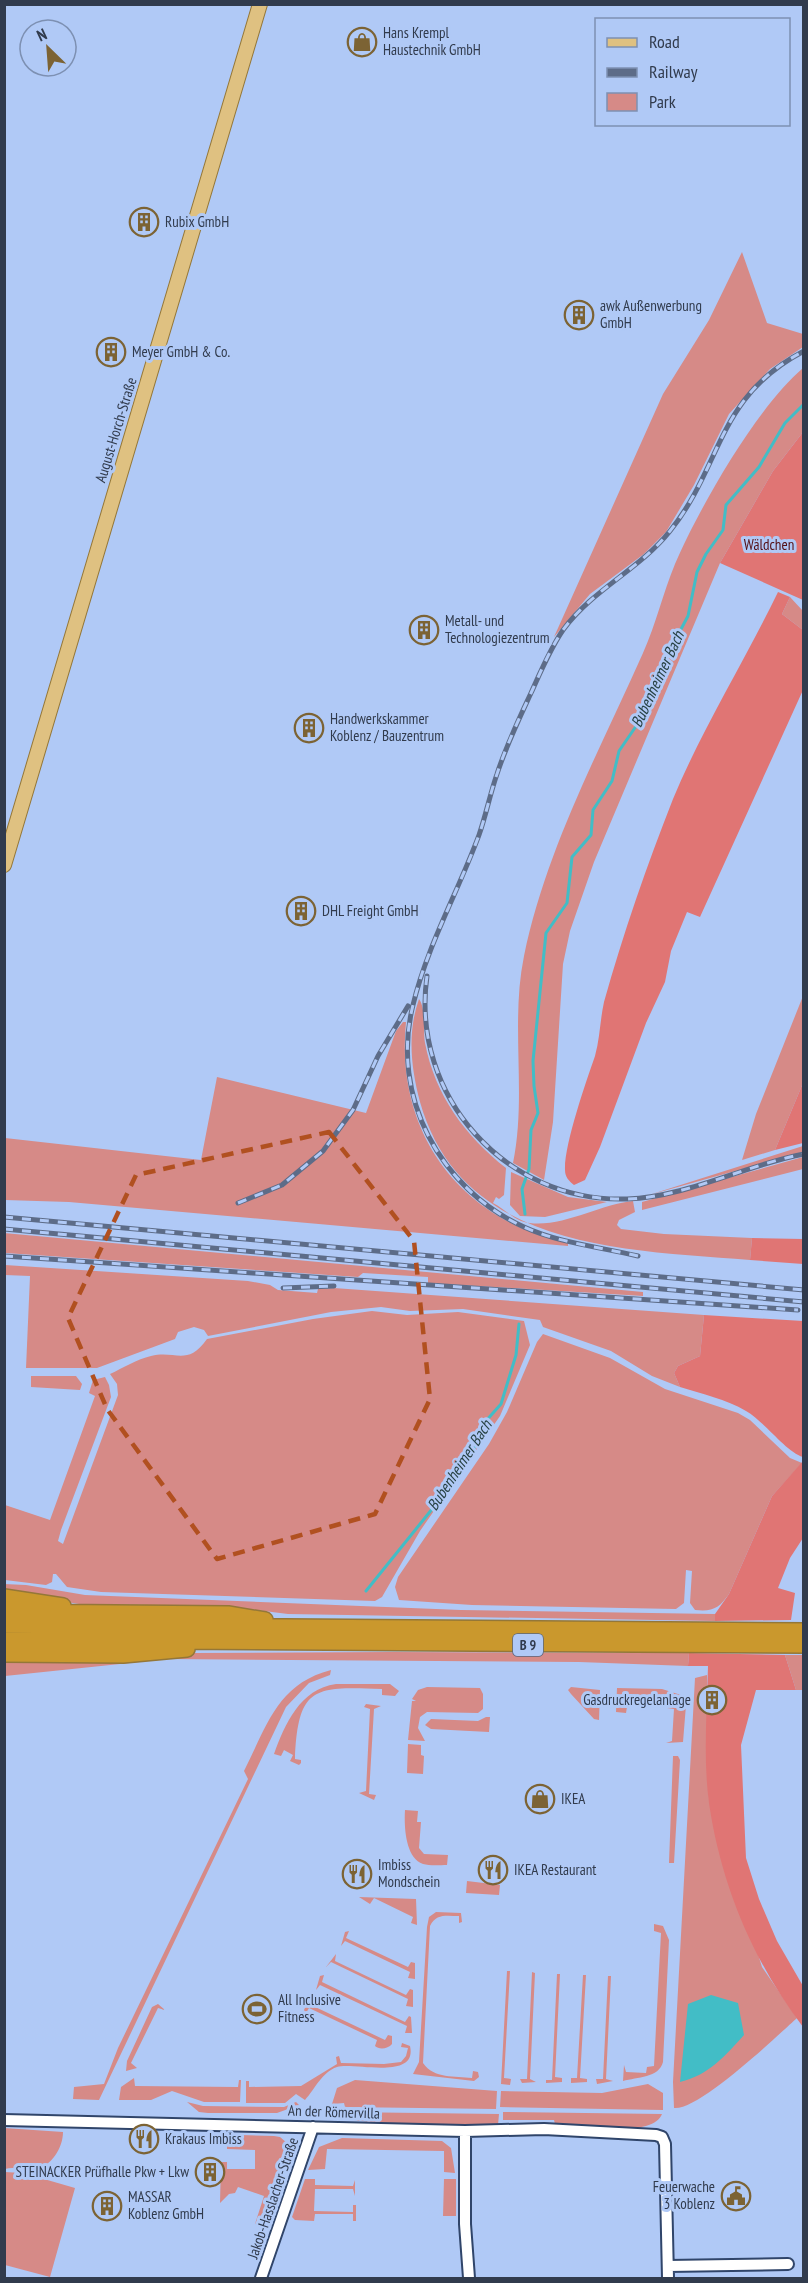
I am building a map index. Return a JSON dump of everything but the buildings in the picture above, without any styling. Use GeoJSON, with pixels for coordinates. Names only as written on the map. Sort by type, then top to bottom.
{"type":"FeatureCollection","features":[{"type":"Feature","properties":{"kind":"highway"},"geometry":{"type":"LineString","coordinates":[[4,1597],[37,1600],[83,1612]]}},
{"type":"Feature","properties":{"kind":"highway"},"geometry":{"type":"LineString","coordinates":[[4,1612],[228,1614],[291,1627]]}},
{"type":"Feature","properties":{"kind":"highway","name":"B 9"},"geometry":{"type":"LineString","coordinates":[[4,1625],[804,1630]]}},
{"type":"Feature","properties":{"kind":"highway","name":"B 9"},"geometry":{"type":"LineString","coordinates":[[4,1640],[804,1645]]}},
{"type":"Feature","properties":{"kind":"highway"},"geometry":{"type":"LineString","coordinates":[[4,1654],[137,1654],[253,1642]]}},
{"type":"Feature","properties":{"kind":"main road","name":"August-Horch-Straße"},"geometry":{"type":"LineString","coordinates":[[4,865],[260,4]]}},
{"type":"Feature","properties":{"kind":"street","name":"An der Römervilla"},"geometry":{"type":"LineString","coordinates":[[4,2121],[465,2131],[566,2130],[656,2135],[662,2137],[665,2144],[668,2266]]}},
{"type":"Feature","properties":{"kind":"street","name":"Jakob-Hasslacher-Straße"},"geometry":{"type":"LineString","coordinates":[[261,2278],[313,2127]]}},
{"type":"Feature","properties":{"kind":"street"},"geometry":{"type":"LineString","coordinates":[[465,2131],[465,2224],[469,2278]]}},
{"type":"Feature","properties":{"kind":"street"},"geometry":{"type":"LineString","coordinates":[[668,2278],[668,2266],[788,2264]]}},
{"type":"Feature","properties":{"kind":"highlighted area"},"geometry":{"type":"Polygon","coordinates":[[[329,1132],[414,1241],[430,1399],[375,1514],[217,1559],[107,1409],[68,1318],[136,1175],[329,1132]]]}},
{"type":"Feature","properties":{"kind":"green space"},"geometry":{"type":"Polygon","coordinates":[[[742,252],[767,323],[803,334],[803,347],[770,369],[729,414],[694,485],[666,532],[644,554],[590,594],[554,637],[663,394],[709,320],[742,252]]]}},
{"type":"Feature","properties":{"kind":"green space"},"geometry":{"type":"Polygon","coordinates":[[[803,368],[803,432],[773,471],[720,563],[594,862],[570,931],[563,964],[553,1122],[544,1180],[513,1163],[519,1112],[518,1007],[520,982],[524,956],[546,877],[575,802],[648,642],[675,564],[699,515],[749,432],[785,385],[803,368]]]}},
{"type":"Feature","properties":{"kind":"green space","name":"Wäldchen"},"geometry":{"type":"Polygon","coordinates":[[[803,432],[803,600],[720,563],[773,471],[803,432]]]}},
{"type":"Feature","properties":{"kind":"green space"},"geometry":{"type":"Polygon","coordinates":[[[778,592],[790,597],[782,614],[803,630],[803,690],[700,917],[687,912],[671,951],[665,982],[646,1023],[600,1147],[585,1180],[574,1185],[565,1172],[568,1145],[595,1056],[604,1002],[636,900],[663,824],[685,772],[778,592]]]}},
{"type":"Feature","properties":{"kind":"green space"},"geometry":{"type":"Polygon","coordinates":[[[790,597],[803,611],[803,630],[782,614],[790,597]]]}},
{"type":"Feature","properties":{"kind":"green space"},"geometry":{"type":"Polygon","coordinates":[[[803,996],[803,1083],[775,1150],[742,1160],[756,1114],[803,996]]]}},
{"type":"Feature","properties":{"kind":"green space"},"geometry":{"type":"Polygon","coordinates":[[[419,999],[423,1008],[425,1043],[436,1080],[444,1097],[477,1142],[506,1168],[504,1195],[499,1199],[496,1197],[493,1203],[472,1188],[441,1151],[420,1102],[414,1076],[412,1050],[413,1025],[419,999]]]}},
{"type":"Feature","properties":{"kind":"green space"},"geometry":{"type":"Polygon","coordinates":[[[403,1022],[406,1022],[405,1062],[411,1100],[424,1135],[442,1166],[466,1192],[496,1214],[530,1231],[568,1243],[568,1246],[69,1202],[5,1200],[5,1138],[201,1160],[217,1077],[366,1113],[396,1031],[403,1022]]]}},
{"type":"Feature","properties":{"kind":"green space"},"geometry":{"type":"Polygon","coordinates":[[[803,1083],[803,1143],[775,1150],[803,1083]]]}},
{"type":"Feature","properties":{"kind":"green space"},"geometry":{"type":"Polygon","coordinates":[[[803,1146],[803,1152],[649,1195],[803,1146]]]}},
{"type":"Feature","properties":{"kind":"green space"},"geometry":{"type":"Polygon","coordinates":[[[803,1157],[803,1169],[642,1210],[642,1202],[803,1157]]]}},
{"type":"Feature","properties":{"kind":"green space"},"geometry":{"type":"Polygon","coordinates":[[[511,1172],[568,1197],[607,1202],[545,1217],[520,1216],[510,1205],[511,1172]]]}},
{"type":"Feature","properties":{"kind":"green space"},"geometry":{"type":"Polygon","coordinates":[[[633,1201],[635,1212],[619,1220],[617,1225],[621,1229],[664,1234],[752,1238],[750,1260],[652,1252],[602,1245],[554,1233],[529,1223],[548,1223],[633,1201]]]}},
{"type":"Feature","properties":{"kind":"green space"},"geometry":{"type":"Polygon","coordinates":[[[4,1233],[643,1292],[643,1296],[428,1283],[428,1277],[363,1273],[358,1277],[5,1253],[4,1233]]]}},
{"type":"Feature","properties":{"kind":"green space"},"geometry":{"type":"Polygon","coordinates":[[[752,1238],[803,1239],[803,1264],[750,1260],[752,1238]]]}},
{"type":"Feature","properties":{"kind":"green space"},"geometry":{"type":"Polygon","coordinates":[[[5,1265],[248,1281],[270,1285],[278,1290],[317,1293],[318,1289],[334,1288],[704,1315],[700,1356],[678,1366],[674,1373],[680,1387],[652,1376],[611,1351],[543,1327],[540,1320],[463,1309],[410,1311],[381,1307],[331,1312],[208,1336],[204,1330],[194,1327],[178,1332],[175,1339],[97,1368],[26,1368],[30,1276],[5,1275],[5,1265]]]}},
{"type":"Feature","properties":{"kind":"green space"},"geometry":{"type":"Polygon","coordinates":[[[372,1311],[407,1315],[458,1312],[524,1321],[530,1345],[500,1416],[420,1531],[382,1597],[375,1601],[101,1592],[67,1587],[56,1574],[53,1574],[52,1582],[46,1585],[5,1580],[5,1505],[50,1520],[95,1396],[89,1393],[93,1380],[105,1377],[111,1397],[61,1530],[58,1541],[63,1544],[118,1395],[117,1384],[110,1374],[135,1361],[151,1356],[181,1356],[193,1353],[207,1339],[313,1319],[372,1311]]]}},
{"type":"Feature","properties":{"kind":"green space"},"geometry":{"type":"Polygon","coordinates":[[[704,1315],[803,1321],[803,1457],[796,1454],[746,1411],[722,1400],[680,1387],[674,1373],[678,1366],[700,1356],[704,1315]]]}},
{"type":"Feature","properties":{"kind":"green space"},"geometry":{"type":"Polygon","coordinates":[[[543,1334],[610,1358],[665,1389],[738,1413],[750,1420],[790,1458],[802,1463],[772,1496],[729,1594],[719,1606],[711,1610],[695,1610],[690,1603],[692,1571],[686,1570],[684,1603],[676,1609],[472,1605],[399,1600],[395,1587],[398,1577],[489,1444],[507,1412],[537,1342],[543,1334]]]}},
{"type":"Feature","properties":{"kind":"green space"},"geometry":{"type":"Polygon","coordinates":[[[31,1376],[76,1376],[82,1384],[80,1390],[31,1387],[31,1376]]]}},
{"type":"Feature","properties":{"kind":"green space"},"geometry":{"type":"Polygon","coordinates":[[[803,1461],[803,1538],[790,1558],[778,1588],[795,1593],[791,1620],[715,1621],[715,1614],[729,1594],[772,1496],[803,1461]]]}},
{"type":"Feature","properties":{"kind":"green space"},"geometry":{"type":"Polygon","coordinates":[[[4,1584],[26,1585],[85,1595],[461,1610],[715,1614],[715,1621],[288,1614],[223,1606],[79,1604],[5,1592],[4,1584]]]}},
{"type":"Feature","properties":{"kind":"green space"},"geometry":{"type":"Polygon","coordinates":[[[194,1653],[689,1653],[688,1666],[579,1662],[168,1659],[5,1676],[4,1661],[146,1658],[194,1653]]]}},
{"type":"Feature","properties":{"kind":"green space"},"geometry":{"type":"Polygon","coordinates":[[[689,1653],[785,1655],[796,1690],[756,1690],[741,1745],[746,1858],[759,1899],[777,1941],[803,1986],[803,2027],[785,2002],[754,1949],[731,1893],[714,1833],[707,1786],[708,1666],[688,1666],[689,1653]]]}},
{"type":"Feature","properties":{"kind":"green space"},"geometry":{"type":"Polygon","coordinates":[[[785,1655],[803,1655],[803,1690],[796,1690],[785,1655]]]}},
{"type":"Feature","properties":{"kind":"green space"},"geometry":{"type":"Polygon","coordinates":[[[331,1670],[330,1675],[309,1683],[286,1707],[99,2100],[73,2099],[74,2087],[104,2084],[118,2048],[248,1779],[244,1771],[267,1723],[286,1696],[298,1685],[331,1670]]]}},
{"type":"Feature","properties":{"kind":"green space"},"geometry":{"type":"Polygon","coordinates":[[[707,1675],[709,1801],[762,1967],[797,2018],[718,2086],[685,2106],[674,2108],[673,2082],[695,1678],[707,1675]]]}},
{"type":"Feature","properties":{"kind":"green space"},"geometry":{"type":"Polygon","coordinates":[[[336,1684],[390,1684],[399,1691],[395,1696],[382,1695],[382,1689],[341,1689],[326,1691],[314,1696],[306,1704],[300,1717],[295,1759],[301,1760],[301,1763],[299,1765],[290,1761],[293,1755],[284,1750],[281,1756],[274,1754],[283,1731],[303,1700],[323,1687],[336,1684]]]}},
{"type":"Feature","properties":{"kind":"green space"},"geometry":{"type":"Polygon","coordinates":[[[427,1687],[480,1688],[483,1694],[483,1709],[478,1713],[427,1712],[420,1717],[418,1728],[425,1741],[408,1740],[412,1701],[416,1701],[412,1699],[418,1690],[427,1687]]]}},
{"type":"Feature","properties":{"kind":"green space"},"geometry":{"type":"Polygon","coordinates":[[[571,1687],[600,1690],[599,1720],[594,1719],[571,1694],[568,1690],[571,1687]]]}},
{"type":"Feature","properties":{"kind":"green space"},"geometry":{"type":"Polygon","coordinates":[[[617,1688],[662,1689],[681,1695],[686,1705],[683,1742],[666,1743],[672,1741],[674,1709],[667,1708],[667,1701],[634,1700],[633,1706],[627,1707],[626,1713],[616,1712],[617,1688]]]}},
{"type":"Feature","properties":{"kind":"green space"},"geometry":{"type":"Polygon","coordinates":[[[366,1704],[381,1706],[374,1709],[369,1794],[376,1795],[374,1800],[359,1793],[366,1791],[370,1709],[364,1707],[366,1704]]]}},
{"type":"Feature","properties":{"kind":"green space"},"geometry":{"type":"Polygon","coordinates":[[[490,1717],[489,1732],[431,1729],[425,1725],[431,1719],[478,1721],[490,1717]]]}},
{"type":"Feature","properties":{"kind":"green space"},"geometry":{"type":"Polygon","coordinates":[[[408,1744],[421,1745],[421,1755],[424,1756],[423,1774],[407,1773],[408,1744]]]}},
{"type":"Feature","properties":{"kind":"green space"},"geometry":{"type":"Polygon","coordinates":[[[673,1756],[678,1756],[680,1760],[674,1863],[669,1863],[673,1756]]]}},
{"type":"Feature","properties":{"kind":"green space"},"geometry":{"type":"Polygon","coordinates":[[[405,1810],[418,1811],[417,1822],[421,1822],[419,1848],[424,1854],[448,1855],[447,1865],[423,1864],[412,1855],[407,1840],[405,1810]]]}},
{"type":"Feature","properties":{"kind":"green space"},"geometry":{"type":"Polygon","coordinates":[[[467,1881],[500,1885],[499,1895],[466,1893],[467,1881]]]}},
{"type":"Feature","properties":{"kind":"green space"},"geometry":{"type":"Polygon","coordinates":[[[359,1897],[416,1899],[417,1925],[411,1923],[413,1917],[374,1898],[370,1904],[359,1897]]]}},
{"type":"Feature","properties":{"kind":"green space"},"geometry":{"type":"Polygon","coordinates":[[[436,1912],[461,1913],[462,1922],[459,1923],[459,1916],[442,1916],[435,1919],[430,1926],[423,2063],[433,2072],[445,2076],[472,2078],[473,2071],[478,2072],[479,2077],[474,2081],[413,2074],[419,2062],[427,1927],[429,1917],[436,1912]]]}},
{"type":"Feature","properties":{"kind":"green space"},"geometry":{"type":"Polygon","coordinates":[[[654,1924],[663,1926],[669,1940],[663,2062],[661,2067],[652,2074],[623,2081],[624,2065],[626,2072],[646,2073],[647,2067],[654,2066],[661,1933],[654,1931],[654,1924]]]}},
{"type":"Feature","properties":{"kind":"green space"},"geometry":{"type":"Polygon","coordinates":[[[349,1931],[346,1938],[408,1967],[411,1962],[415,1963],[415,1979],[408,1978],[410,1972],[345,1941],[341,1946],[345,1932],[349,1931]]]}},
{"type":"Feature","properties":{"kind":"green space"},"geometry":{"type":"Polygon","coordinates":[[[336,1954],[335,1961],[406,1995],[410,1989],[413,1990],[413,2007],[406,2006],[408,1999],[331,1962],[326,1967],[336,1954]]]}},
{"type":"Feature","properties":{"kind":"green space"},"geometry":{"type":"Polygon","coordinates":[[[507,1971],[510,1971],[504,2078],[511,2079],[510,2085],[501,2084],[507,1971]]]}},
{"type":"Feature","properties":{"kind":"green space"},"geometry":{"type":"Polygon","coordinates":[[[532,1972],[535,1973],[530,2079],[536,2082],[522,2083],[520,2079],[527,2079],[532,1972]]]}},
{"type":"Feature","properties":{"kind":"green space"},"geometry":{"type":"Polygon","coordinates":[[[557,1974],[560,1974],[555,2077],[562,2078],[562,2082],[546,2083],[546,2080],[552,2080],[557,1974]]]}},
{"type":"Feature","properties":{"kind":"green space"},"geometry":{"type":"Polygon","coordinates":[[[324,1975],[322,1982],[405,2022],[409,2016],[411,2017],[412,2033],[405,2033],[407,2026],[320,1985],[316,1990],[320,1976],[324,1975]]]}},
{"type":"Feature","properties":{"kind":"green space"},"geometry":{"type":"Polygon","coordinates":[[[583,1975],[586,1975],[580,2078],[587,2079],[587,2082],[571,2083],[571,2078],[577,2078],[583,1975]]]}},
{"type":"Feature","properties":{"kind":"green space"},"geometry":{"type":"Polygon","coordinates":[[[608,1976],[611,1976],[606,2079],[613,2081],[597,2084],[596,2079],[603,2079],[608,1976]]]}},
{"type":"Feature","properties":{"kind":"green space"},"geometry":{"type":"Polygon","coordinates":[[[313,1998],[311,2005],[385,2040],[388,2035],[392,2036],[392,2044],[386,2048],[379,2048],[375,2046],[377,2040],[309,2008],[306,2013],[304,2010],[309,1999],[313,1998]]]}},
{"type":"Feature","properties":{"kind":"green space"},"geometry":{"type":"Polygon","coordinates":[[[158,2004],[165,2010],[158,2008],[131,2063],[137,2068],[126,2071],[127,2061],[152,2007],[158,2004]]]}},
{"type":"Feature","properties":{"kind":"green space"},"geometry":{"type":"Polygon","coordinates":[[[402,2043],[410,2046],[410,2057],[395,2067],[337,2067],[323,2077],[305,2100],[296,2094],[285,2103],[246,2103],[246,2081],[249,2081],[249,2087],[301,2086],[337,2064],[336,2057],[339,2056],[341,2063],[401,2062],[408,2048],[401,2047],[402,2043]]]}},
{"type":"Feature","properties":{"kind":"green space"},"geometry":{"type":"Polygon","coordinates":[[[134,2078],[135,2086],[238,2087],[239,2080],[241,2080],[240,2102],[204,2102],[172,2091],[151,2100],[119,2100],[121,2087],[134,2078]]]}},
{"type":"Feature","properties":{"kind":"green space"},"geometry":{"type":"Polygon","coordinates":[[[355,2080],[497,2091],[496,2109],[345,2107],[344,2103],[332,2104],[337,2088],[355,2080]]]}},
{"type":"Feature","properties":{"kind":"green space"},"geometry":{"type":"Polygon","coordinates":[[[648,2084],[663,2093],[663,2110],[500,2107],[501,2091],[602,2093],[648,2084]]]}},
{"type":"Feature","properties":{"kind":"green space"},"geometry":{"type":"Polygon","coordinates":[[[187,2102],[203,2106],[284,2107],[296,2102],[299,2105],[277,2113],[208,2113],[199,2112],[187,2102]]]}},
{"type":"Feature","properties":{"kind":"green space"},"geometry":{"type":"Polygon","coordinates":[[[342,2112],[499,2114],[498,2125],[393,2124],[342,2119],[342,2112]]]}},
{"type":"Feature","properties":{"kind":"green space"},"geometry":{"type":"Polygon","coordinates":[[[503,2112],[662,2114],[656,2122],[645,2126],[613,2129],[555,2124],[554,2120],[503,2120],[503,2112]]]}},
{"type":"Feature","properties":{"kind":"green space"},"geometry":{"type":"Polygon","coordinates":[[[4,2128],[63,2132],[61,2144],[55,2156],[46,2165],[31,2169],[5,2169],[4,2128]]]}},
{"type":"Feature","properties":{"kind":"green space"},"geometry":{"type":"Polygon","coordinates":[[[210,2134],[274,2136],[280,2137],[287,2143],[288,2163],[266,2227],[255,2224],[264,2196],[238,2187],[235,2193],[229,2194],[220,2203],[221,2162],[227,2162],[227,2169],[255,2169],[255,2150],[227,2149],[227,2140],[210,2140],[210,2134]]]}},
{"type":"Feature","properties":{"kind":"green space"},"geometry":{"type":"Polygon","coordinates":[[[342,2138],[442,2141],[451,2148],[455,2173],[444,2172],[444,2151],[327,2149],[325,2169],[308,2170],[319,2147],[342,2138]]]}},
{"type":"Feature","properties":{"kind":"green space"},"geometry":{"type":"Polygon","coordinates":[[[5,2172],[38,2174],[37,2177],[75,2188],[50,2277],[5,2265],[5,2172]]]}},
{"type":"Feature","properties":{"kind":"green space"},"geometry":{"type":"Polygon","coordinates":[[[305,2179],[315,2179],[315,2185],[353,2186],[355,2180],[355,2196],[353,2189],[315,2189],[314,2211],[353,2212],[353,2205],[356,2205],[356,2221],[353,2221],[353,2214],[315,2214],[314,2221],[295,2220],[292,2217],[305,2179]]]}},
{"type":"Feature","properties":{"kind":"green space"},"geometry":{"type":"Polygon","coordinates":[[[444,2179],[456,2179],[456,2216],[443,2216],[444,2179]]]}},
{"type":"Feature","properties":{"kind":"shaded area"},"geometry":{"type":"Polygon","coordinates":[[[711,1995],[738,2003],[744,2035],[708,2070],[680,2082],[688,2004],[711,1995]]]}},
{"type":"Feature","properties":{"kind":"waterway","name":"Bubenheimer Bach"},"geometry":{"type":"LineString","coordinates":[[525,1214],[522,1189],[529,1169],[531,1130],[538,1113],[533,1061],[546,933],[567,903],[572,857],[591,835],[593,810],[612,781],[619,751],[641,719],[655,678],[688,616],[697,572],[706,554],[723,530],[726,505],[759,467],[785,423],[804,404]]}},
{"type":"Feature","properties":{"kind":"waterway","name":"Bubenheimer Bach"},"geometry":{"type":"LineString","coordinates":[[366,1591],[441,1498],[448,1483],[457,1475],[481,1437],[485,1422],[501,1404],[516,1355],[519,1324]]}},
{"type":"Feature","properties":{"kind":"railway"},"geometry":{"type":"LineString","coordinates":[[638,1256],[565,1241],[524,1227],[494,1210],[468,1189],[446,1164],[428,1136],[416,1105],[409,1073],[408,1039],[413,1005],[434,940],[479,835],[504,753],[558,637],[588,603],[658,545],[687,506],[724,434],[753,389],[775,369],[804,351]]}},
{"type":"Feature","properties":{"kind":"railway"},"geometry":{"type":"LineString","coordinates":[[427,976],[426,1020],[434,1062],[451,1100],[475,1134],[506,1162],[542,1183],[583,1195],[627,1199],[649,1197],[694,1187],[760,1165],[804,1154]]}},
{"type":"Feature","properties":{"kind":"railway"},"geometry":{"type":"LineString","coordinates":[[238,1203],[282,1185],[323,1151],[353,1110],[378,1056],[408,1006]]}},
{"type":"Feature","properties":{"kind":"railway"},"geometry":{"type":"LineString","coordinates":[[4,1217],[804,1290]]}},
{"type":"Feature","properties":{"kind":"railway"},"geometry":{"type":"LineString","coordinates":[[4,1229],[804,1302]]}},
{"type":"Feature","properties":{"kind":"railway"},"geometry":{"type":"LineString","coordinates":[[4,1256],[798,1310]]}},
{"type":"Feature","properties":{"kind":"railway"},"geometry":{"type":"LineString","coordinates":[[283,1288],[334,1286]]}},
{"type":"Feature","properties":{"kind":"place","name":"Hans Krempl Haustechnik GmbH"},"geometry":{"type":"Point","coordinates":[362,42]}},
{"type":"Feature","properties":{"kind":"place","name":"Rubix GmbH"},"geometry":{"type":"Point","coordinates":[144,222]}},
{"type":"Feature","properties":{"kind":"place","name":"awk Außenwerbung GmbH"},"geometry":{"type":"Point","coordinates":[579,315]}},
{"type":"Feature","properties":{"kind":"place","name":"Meyer GmbH & Co."},"geometry":{"type":"Point","coordinates":[111,352]}},
{"type":"Feature","properties":{"kind":"place","name":"Metall- und Technologiezentrum"},"geometry":{"type":"Point","coordinates":[424,630]}},
{"type":"Feature","properties":{"kind":"place","name":"Handwerkskammer Koblenz / Bauzentrum"},"geometry":{"type":"Point","coordinates":[309,728]}},
{"type":"Feature","properties":{"kind":"place","name":"DHL Freight GmbH"},"geometry":{"type":"Point","coordinates":[301,911]}},
{"type":"Feature","properties":{"kind":"place","name":"Gasdruckregelanlage"},"geometry":{"type":"Point","coordinates":[712,1700]}},
{"type":"Feature","properties":{"kind":"place","name":"IKEA"},"geometry":{"type":"Point","coordinates":[540,1799]}},
{"type":"Feature","properties":{"kind":"place","name":"IKEA Restaurant"},"geometry":{"type":"Point","coordinates":[493,1870]}},
{"type":"Feature","properties":{"kind":"place","name":"Imbiss Mondschein"},"geometry":{"type":"Point","coordinates":[357,1874]}},
{"type":"Feature","properties":{"kind":"place","name":"All Inclusive Fitness"},"geometry":{"type":"Point","coordinates":[257,2009]}},
{"type":"Feature","properties":{"kind":"place","name":"Krakaus Imbiss"},"geometry":{"type":"Point","coordinates":[144,2139]}},
{"type":"Feature","properties":{"kind":"place","name":"STEINACKER Prüfhalle Pkw + Lkw"},"geometry":{"type":"Point","coordinates":[210,2172]}},
{"type":"Feature","properties":{"kind":"place","name":"Feuerwache 3 Koblenz"},"geometry":{"type":"Point","coordinates":[736,2196]}},
{"type":"Feature","properties":{"kind":"place","name":"MASSAR Koblenz GmbH"},"geometry":{"type":"Point","coordinates":[107,2206]}}]}
